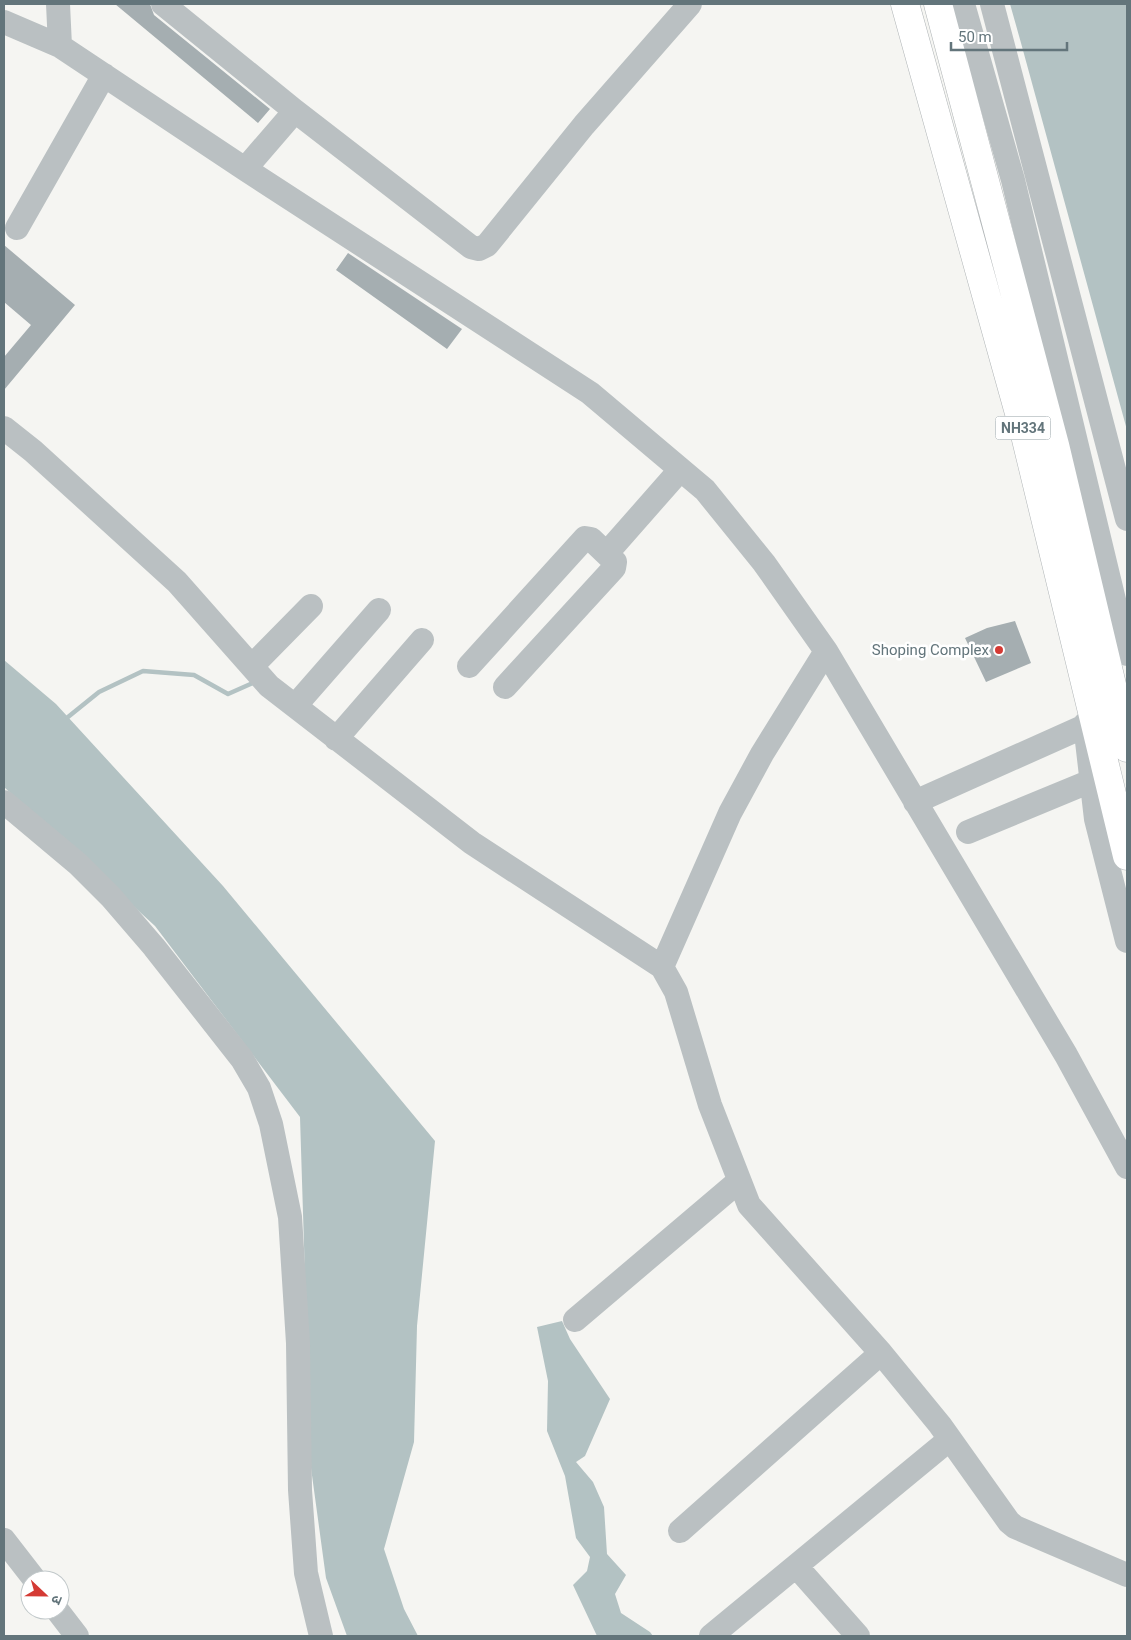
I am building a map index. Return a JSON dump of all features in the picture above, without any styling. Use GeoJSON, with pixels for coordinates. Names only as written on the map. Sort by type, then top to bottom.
{"type":"FeatureCollection","features":[{"type":"Feature","properties":{"kind":"highway","name":"NH334"},"geometry":{"type":"LineString","coordinates":[[905,4],[1024,431],[1127,856]]}},
{"type":"Feature","properties":{"kind":"highway","name":"NH334"},"geometry":{"type":"LineString","coordinates":[[938,4],[1055,446],[1127,748]]}},
{"type":"Feature","properties":{"kind":"street"},"geometry":{"type":"LineString","coordinates":[[58,4],[60,46]]}},
{"type":"Feature","properties":{"kind":"street"},"geometry":{"type":"LineString","coordinates":[[163,4],[295,111],[471,248],[479,249],[487,245],[584,125],[690,4]]}},
{"type":"Feature","properties":{"kind":"street"},"geometry":{"type":"LineString","coordinates":[[963,4],[1013,180],[1127,654]]}},
{"type":"Feature","properties":{"kind":"street"},"geometry":{"type":"LineString","coordinates":[[992,4],[1127,520]]}},
{"type":"Feature","properties":{"kind":"street"},"geometry":{"type":"LineString","coordinates":[[4,22],[60,46],[245,169],[590,393],[705,490],[764,563],[826,651],[1066,1055],[1127,1167]]}},
{"type":"Feature","properties":{"kind":"street"},"geometry":{"type":"LineString","coordinates":[[17,228],[104,75]]}},
{"type":"Feature","properties":{"kind":"street"},"geometry":{"type":"LineString","coordinates":[[245,169],[295,111]]}},
{"type":"Feature","properties":{"kind":"street"},"geometry":{"type":"LineString","coordinates":[[4,428],[33,451],[177,582],[253,665],[269,686],[472,843],[662,967],[676,992],[710,1105],[749,1205],[881,1353],[950,1439],[1002,1514],[1016,1527],[1127,1575]]}},
{"type":"Feature","properties":{"kind":"street"},"geometry":{"type":"LineString","coordinates":[[606,553],[680,470]]}},
{"type":"Feature","properties":{"kind":"street"},"geometry":{"type":"LineString","coordinates":[[469,666],[585,538],[591,539],[615,562],[614,568],[505,687]]}},
{"type":"Feature","properties":{"kind":"street"},"geometry":{"type":"LineString","coordinates":[[253,665],[311,606]]}},
{"type":"Feature","properties":{"kind":"street"},"geometry":{"type":"LineString","coordinates":[[295,706],[379,610]]}},
{"type":"Feature","properties":{"kind":"street"},"geometry":{"type":"LineString","coordinates":[[336,739],[422,640]]}},
{"type":"Feature","properties":{"kind":"street"},"geometry":{"type":"LineString","coordinates":[[1076,646],[1096,819],[1127,941]]}},
{"type":"Feature","properties":{"kind":"street"},"geometry":{"type":"LineString","coordinates":[[662,967],[730,813],[762,754],[826,651]]}},
{"type":"Feature","properties":{"kind":"street"},"geometry":{"type":"LineString","coordinates":[[916,802],[1085,726]]}},
{"type":"Feature","properties":{"kind":"street"},"geometry":{"type":"LineString","coordinates":[[968,832],[1091,781]]}},
{"type":"Feature","properties":{"kind":"street"},"geometry":{"type":"LineString","coordinates":[[4,802],[78,864],[111,897],[154,946],[225,1037],[242,1059],[259,1088],[271,1124],[290,1217],[298,1343],[300,1490],[306,1573],[321,1636]]}},
{"type":"Feature","properties":{"kind":"street"},"geometry":{"type":"LineString","coordinates":[[575,1320],[739,1181]]}},
{"type":"Feature","properties":{"kind":"street"},"geometry":{"type":"LineString","coordinates":[[680,1531],[881,1353]]}},
{"type":"Feature","properties":{"kind":"street"},"geometry":{"type":"LineString","coordinates":[[711,1636],[950,1439]]}},
{"type":"Feature","properties":{"kind":"street"},"geometry":{"type":"LineString","coordinates":[[4,1540],[27,1570]]}},
{"type":"Feature","properties":{"kind":"street"},"geometry":{"type":"LineString","coordinates":[[796,1566],[858,1636]]}},
{"type":"Feature","properties":{"kind":"street"},"geometry":{"type":"LineString","coordinates":[[65,1620],[77,1636]]}},
{"type":"Feature","properties":{"kind":"shaded area"},"geometry":{"type":"Polygon","coordinates":[[[1010,4],[1127,4],[1127,430],[1021,43],[1010,4]]]}},
{"type":"Feature","properties":{"kind":"shaded area"},"geometry":{"type":"Polygon","coordinates":[[[4,660],[56,704],[223,886],[435,1141],[417,1326],[414,1442],[384,1549],[404,1609],[418,1636],[347,1636],[326,1578],[311,1468],[300,1117],[155,926],[4,787],[4,660]]]}},
{"type":"Feature","properties":{"kind":"shaded area"},"geometry":{"type":"Polygon","coordinates":[[[562,1321],[570,1339],[610,1399],[585,1456],[576,1462],[593,1482],[604,1507],[607,1554],[626,1575],[615,1594],[621,1613],[653,1636],[597,1636],[573,1585],[587,1571],[590,1557],[576,1538],[565,1476],[547,1431],[548,1381],[537,1327],[562,1321]]]}},
{"type":"Feature","properties":{"kind":"building"},"geometry":{"type":"Polygon","coordinates":[[[115,4],[150,4],[154,15],[270,109],[258,123],[115,4]]]}},
{"type":"Feature","properties":{"kind":"building"},"geometry":{"type":"Polygon","coordinates":[[[4,245],[75,305],[4,390],[4,357],[31,325],[4,302],[4,245]]]}},
{"type":"Feature","properties":{"kind":"building"},"geometry":{"type":"Polygon","coordinates":[[[348,253],[462,329],[447,349],[336,270],[348,253]]]}},
{"type":"Feature","properties":{"kind":"building","name":"Shoping Complex"},"geometry":{"type":"Polygon","coordinates":[[[1015,621],[1031,663],[986,682],[965,638],[987,628],[1015,621]]]}},
{"type":"Feature","properties":{"kind":"waterway"},"geometry":{"type":"LineString","coordinates":[[68,717],[99,692],[143,671],[194,675],[228,694],[255,682]]}},
{"type":"Feature","properties":{"kind":"place","name":"Shoping Complex"},"geometry":{"type":"Point","coordinates":[999,650]}}]}
